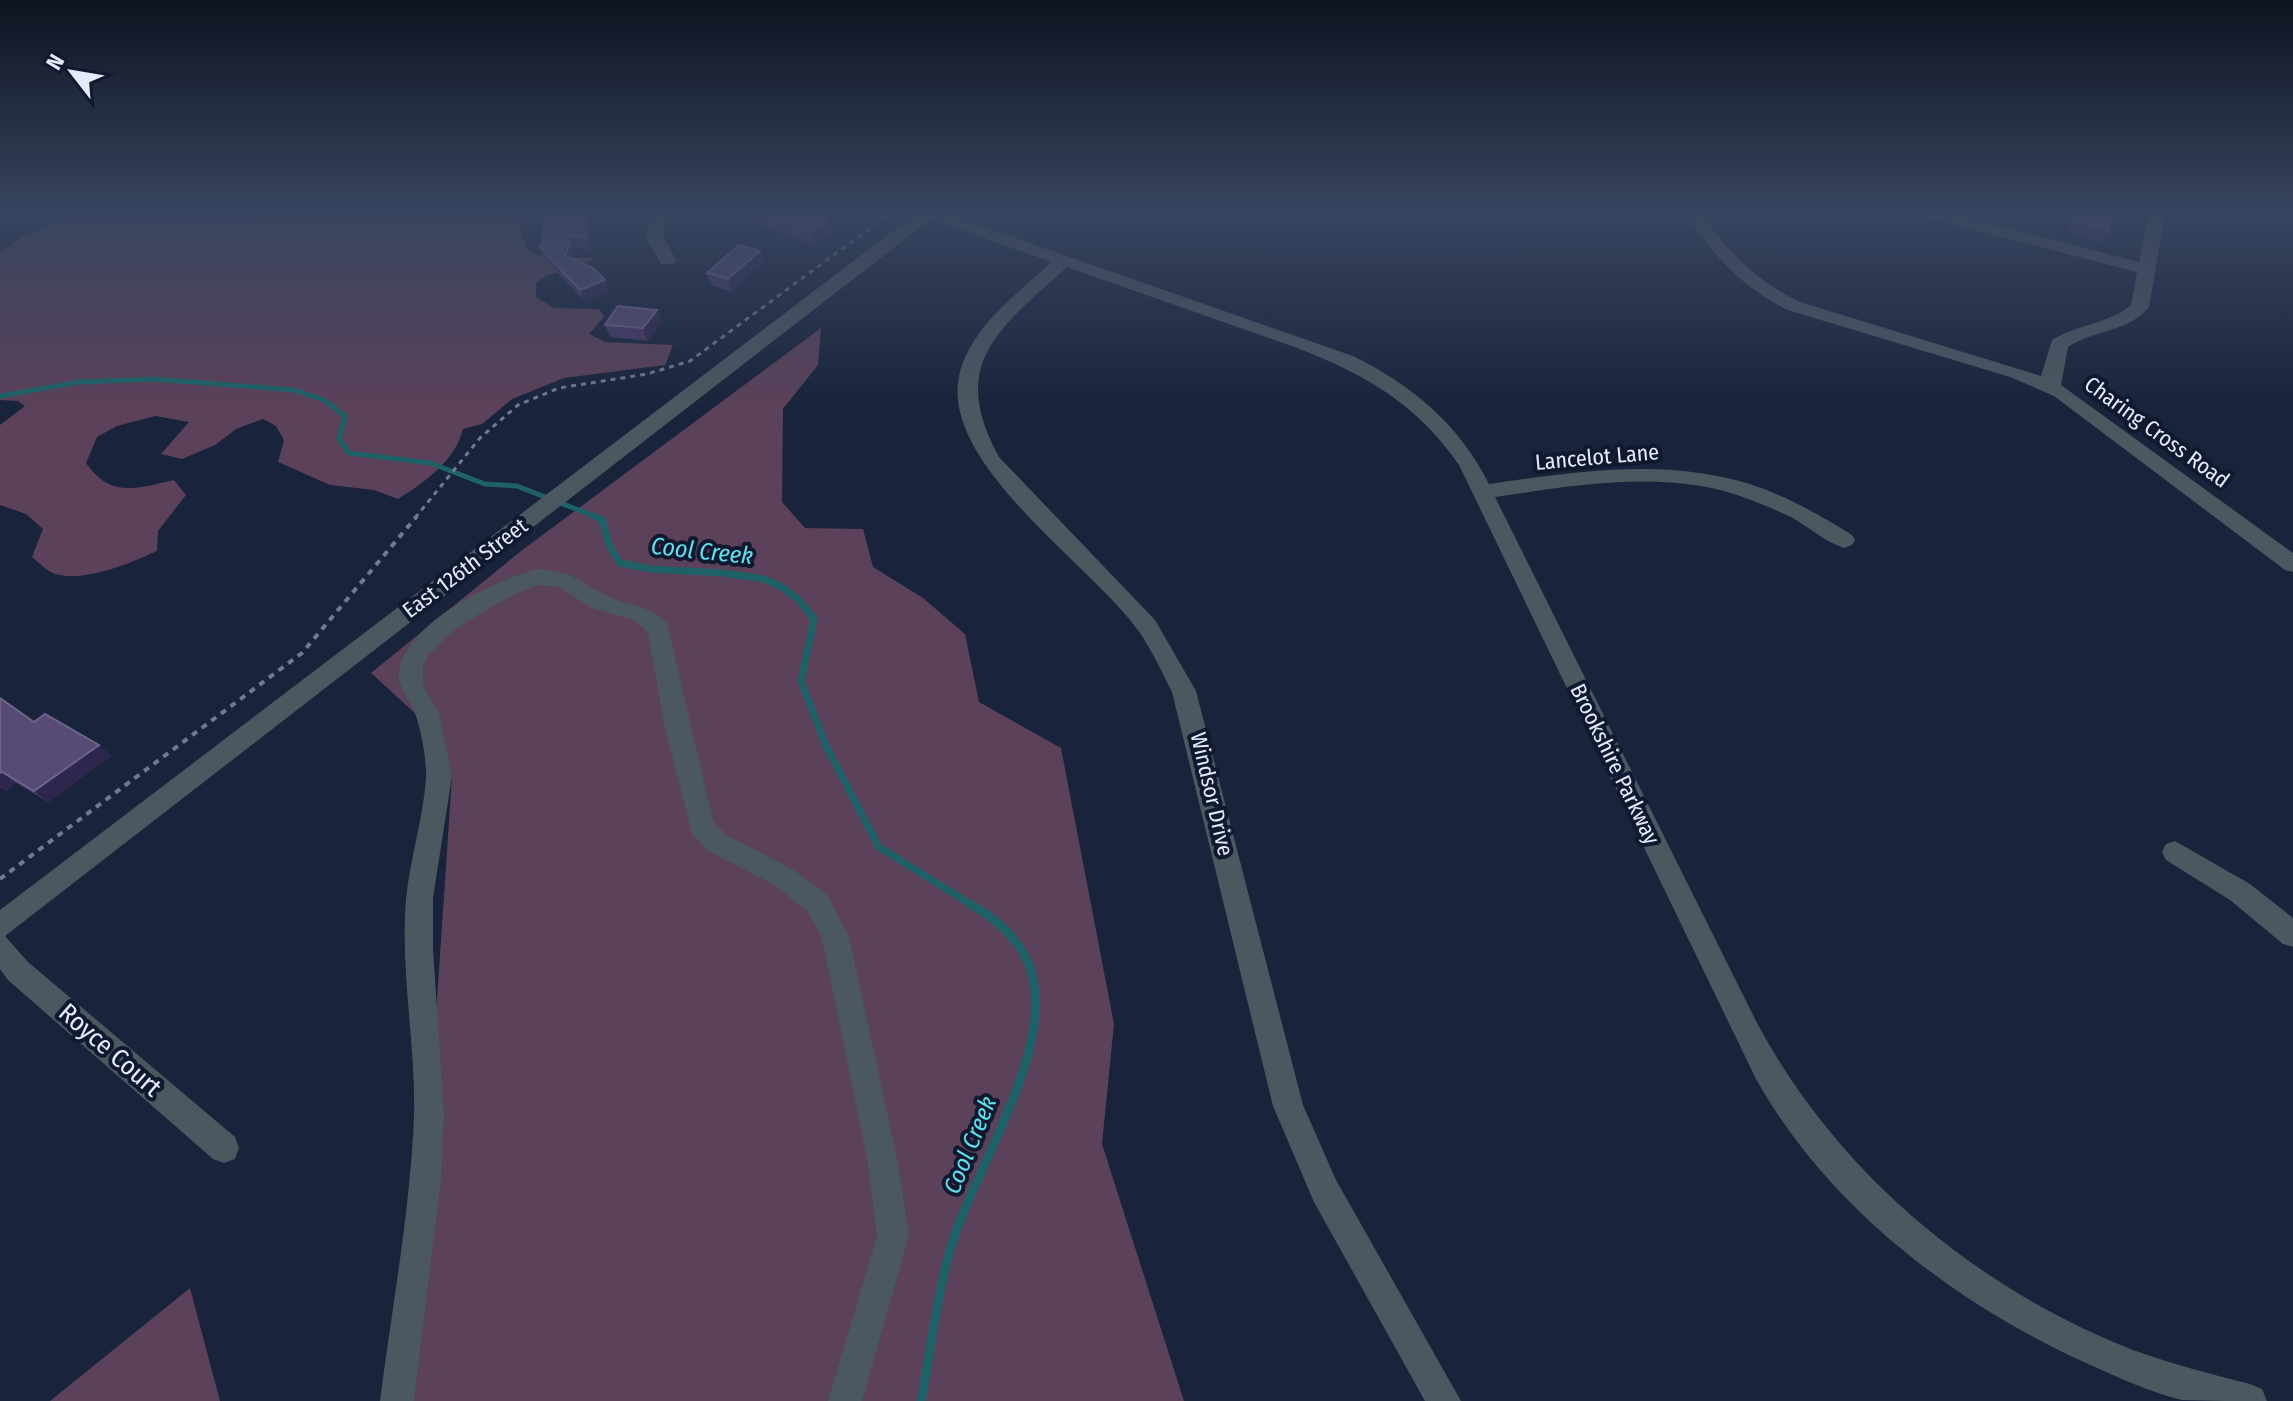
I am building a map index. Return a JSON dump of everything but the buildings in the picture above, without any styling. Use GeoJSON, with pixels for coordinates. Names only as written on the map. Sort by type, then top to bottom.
{"type":"FeatureCollection","features":[{"type":"Feature","properties":{"kind":"street","name":"East 126th Street"},"geometry":{"type":"LineString","coordinates":[[0,926],[843,277]]}},
{"type":"Feature","properties":{"kind":"street","name":"Windsor Drive"},"geometry":{"type":"LineString","coordinates":[[1047,277],[985,337],[975,354],[965,385],[974,434],[991,461],[1147,626],[1184,691],[1288,1106],[1325,1191],[1444,1401]]}},
{"type":"Feature","properties":{"kind":"street","name":"Brookshire Parkway"},"geometry":{"type":"LineString","coordinates":[[1114,277],[1324,351],[1373,372],[1422,406],[1442,426],[1468,463],[1746,1031],[1789,1105],[1875,1203],[1944,1262],[1979,1286],[2027,1316],[2124,1363],[2212,1396],[2250,1401]]}},
{"type":"Feature","properties":{"kind":"street","name":"Charing Cross Road"},"geometry":{"type":"LineString","coordinates":[[1745,277],[1771,296],[1794,306],[2017,373],[2051,387],[2084,406],[2293,564]]}},
{"type":"Feature","properties":{"kind":"street"},"geometry":{"type":"LineString","coordinates":[[2051,387],[2051,373],[2059,344],[2078,333],[2133,315],[2140,307],[2145,277]]}},
{"type":"Feature","properties":{"kind":"street","name":"Lancelot Lane"},"geometry":{"type":"LineString","coordinates":[[1483,492],[1634,474],[1690,476],[1736,486],[1778,501],[1810,516],[1844,540]]}},
{"type":"Feature","properties":{"kind":"street"},"geometry":{"type":"LineString","coordinates":[[397,1401],[425,1178],[429,1115],[419,949],[420,898],[439,776],[427,713],[411,686],[411,666],[419,650],[443,627],[507,588],[537,577],[564,579],[600,602],[642,614],[659,629],[679,738],[701,826],[717,843],[785,878],[818,904],[835,937],[883,1163],[893,1236],[845,1401]]}},
{"type":"Feature","properties":{"kind":"street"},"geometry":{"type":"LineString","coordinates":[[2175,852],[2240,892],[2293,935]]}},
{"type":"Feature","properties":{"kind":"street","name":"Royce Court"},"geometry":{"type":"LineString","coordinates":[[0,947],[18,971],[224,1148]]}},
{"type":"Feature","properties":{"kind":"path"},"geometry":{"type":"LineString","coordinates":[[0,879],[302,653],[321,634],[480,438],[500,418],[541,394],[569,386],[653,373],[690,361],[803,277]]}},
{"type":"Feature","properties":{"kind":"shaded area"},"geometry":{"type":"Polygon","coordinates":[[[0,277],[544,277],[536,283],[536,297],[554,308],[599,309],[604,317],[589,334],[605,342],[673,345],[665,365],[564,378],[512,399],[482,424],[463,429],[446,461],[398,499],[374,490],[330,485],[278,462],[284,440],[276,426],[263,419],[236,429],[215,445],[182,459],[161,454],[189,422],[155,416],[117,426],[97,437],[86,463],[95,474],[105,482],[126,488],[174,480],[186,495],[158,531],[157,551],[106,571],[77,576],[50,572],[32,557],[43,529],[26,514],[0,505],[0,425],[25,406],[18,401],[0,400],[0,277]]]}},
{"type":"Feature","properties":{"kind":"shaded area"},"geometry":{"type":"Polygon","coordinates":[[[821,328],[818,365],[783,409],[782,502],[805,528],[863,529],[873,567],[923,598],[965,634],[979,702],[1061,748],[1114,1024],[1102,1144],[1184,1401],[410,1401],[452,777],[431,728],[371,673],[521,551],[821,328]]]}},
{"type":"Feature","properties":{"kind":"shaded area"},"geometry":{"type":"Polygon","coordinates":[[[190,1288],[220,1401],[50,1401],[190,1288]]]}},
{"type":"Feature","properties":{"kind":"waterway","name":"Cool Creek"},"geometry":{"type":"LineString","coordinates":[[0,396],[79,382],[153,379],[294,390],[324,400],[345,416],[339,439],[349,453],[430,463],[485,484],[517,486],[599,518]]}},
{"type":"Feature","properties":{"kind":"waterway","name":"Cool Creek"},"geometry":{"type":"LineString","coordinates":[[593,516],[599,518]]}},
{"type":"Feature","properties":{"kind":"waterway","name":"Cool Creek"},"geometry":{"type":"LineString","coordinates":[[599,518],[620,563],[652,569],[764,579],[782,587],[799,600],[814,619],[801,681],[826,746],[879,847],[974,906]]}},
{"type":"Feature","properties":{"kind":"waterway","name":"Cool Creek"},"geometry":{"type":"LineString","coordinates":[[921,1401],[950,1250],[1020,1079],[1031,1043],[1036,1009],[1033,978],[1018,945],[1001,926],[974,906]]}}]}
